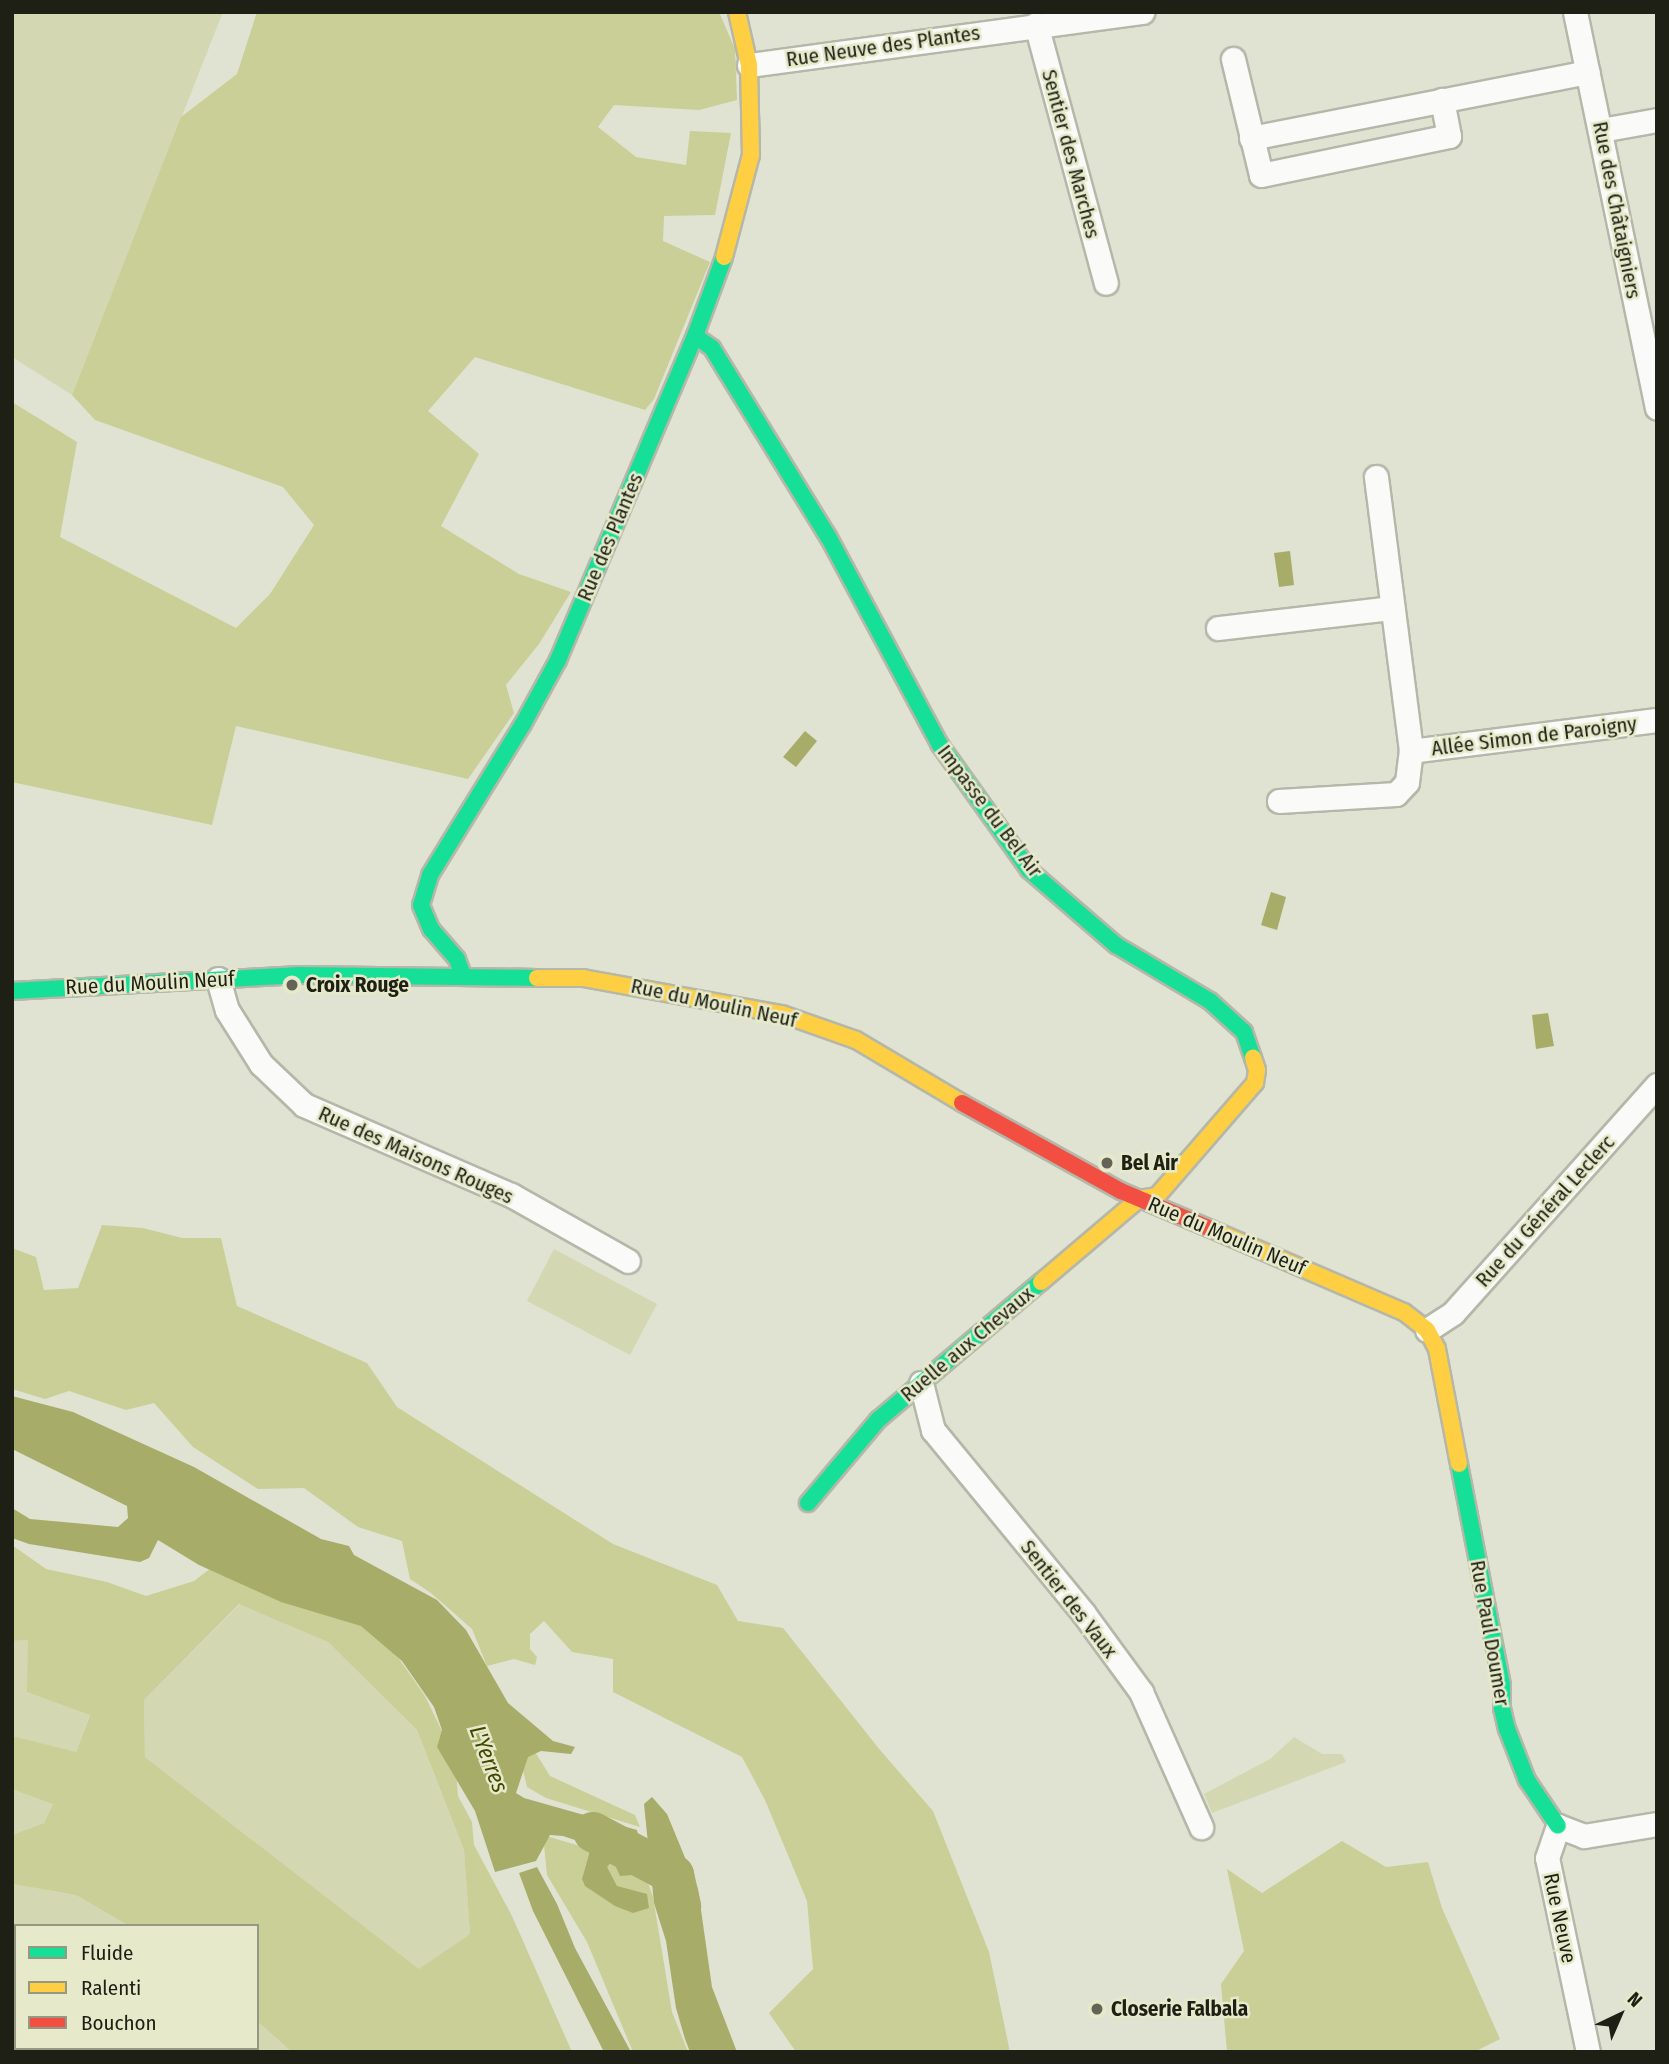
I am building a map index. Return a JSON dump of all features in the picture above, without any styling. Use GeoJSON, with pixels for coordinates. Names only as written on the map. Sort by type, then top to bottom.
{"type":"FeatureCollection","features":[{"type":"Feature","properties":{"kind":"street","name":"Rue des Plantes"},"geometry":{"type":"LineString","coordinates":[[463,975],[457,959],[431,929],[421,905],[430,875],[523,724],[558,660],[695,336],[728,245],[751,155],[749,65],[737,12]]}},
{"type":"Feature","properties":{"kind":"street","name":"Rue Neuve des Plantes"},"geometry":{"type":"LineString","coordinates":[[749,65],[1036,24],[1142,12]]}},
{"type":"Feature","properties":{"kind":"street","name":"Rue des Châtaigniers"},"geometry":{"type":"LineString","coordinates":[[1575,12],[1657,408]]}},
{"type":"Feature","properties":{"kind":"street","name":"Sentier des Marches"},"geometry":{"type":"LineString","coordinates":[[1036,24],[1106,283]]}},
{"type":"Feature","properties":{"kind":"street"},"geometry":{"type":"LineString","coordinates":[[1233,59],[1261,175],[1449,136],[1442,100]]}},
{"type":"Feature","properties":{"kind":"street"},"geometry":{"type":"LineString","coordinates":[[1251,138],[1588,72]]}},
{"type":"Feature","properties":{"kind":"street"},"geometry":{"type":"LineString","coordinates":[[1601,130],[1657,120]]}},
{"type":"Feature","properties":{"kind":"street","name":"Impasse du Bel Air"},"geometry":{"type":"LineString","coordinates":[[695,336],[712,348],[829,538],[940,745],[1029,870],[1115,945],[1210,1001],[1244,1032],[1257,1070],[1255,1083],[1157,1196],[1139,1199]]}},
{"type":"Feature","properties":{"kind":"street","name":"Allée Simon de Paroigny"},"geometry":{"type":"LineString","coordinates":[[1279,802],[1395,794],[1407,782],[1410,751],[1376,477]]}},
{"type":"Feature","properties":{"kind":"street"},"geometry":{"type":"LineString","coordinates":[[1218,628],[1391,608]]}},
{"type":"Feature","properties":{"kind":"street","name":"Allée Simon de Paroigny"},"geometry":{"type":"LineString","coordinates":[[1410,751],[1657,720]]}},
{"type":"Feature","properties":{"kind":"street","name":"Rue du Moulin Neuf"},"geometry":{"type":"LineString","coordinates":[[12,991],[300,975],[583,978],[782,1014],[856,1040],[984,1116],[1139,1199],[1404,1312],[1427,1330]]}},
{"type":"Feature","properties":{"kind":"street","name":"Rue des Maisons Rouges"},"geometry":{"type":"LineString","coordinates":[[218,979],[227,1010],[261,1064],[304,1105],[511,1195],[628,1261]]}},
{"type":"Feature","properties":{"kind":"street","name":"Rue du Général Leclerc"},"geometry":{"type":"LineString","coordinates":[[1427,1330],[1453,1313],[1657,1085]]}},
{"type":"Feature","properties":{"kind":"street","name":"Ruelle aux Chevaux"},"geometry":{"type":"LineString","coordinates":[[808,1503],[878,1420],[1139,1199]]}},
{"type":"Feature","properties":{"kind":"street","name":"Rue Paul Doumer"},"geometry":{"type":"LineString","coordinates":[[1427,1330],[1439,1362],[1502,1685],[1502,1708],[1527,1780],[1558,1826]]}},
{"type":"Feature","properties":{"kind":"street","name":"Sentier des Vaux"},"geometry":{"type":"LineString","coordinates":[[921,1383],[933,1430],[1084,1614],[1141,1692],[1201,1827]]}},
{"type":"Feature","properties":{"kind":"street"},"geometry":{"type":"LineString","coordinates":[[1558,1826],[1584,1836],[1657,1824]]}},
{"type":"Feature","properties":{"kind":"street","name":"Rue Neuve"},"geometry":{"type":"LineString","coordinates":[[1558,1826],[1547,1858],[1588,2052]]}},
{"type":"Feature","properties":{"kind":"shaded area"},"geometry":{"type":"Polygon","coordinates":[[[12,12],[223,12],[72,395],[12,357],[12,12]]]}},
{"type":"Feature","properties":{"kind":"shaded area"},"geometry":{"type":"Polygon","coordinates":[[[257,12],[719,12],[735,49],[737,100],[699,110],[614,105],[598,127],[636,157],[686,165],[690,131],[731,133],[715,215],[664,216],[663,241],[710,262],[654,399],[645,410],[475,357],[428,411],[479,454],[441,526],[519,574],[571,592],[539,644],[506,685],[514,713],[468,779],[236,726],[212,825],[12,782],[12,402],[77,442],[60,537],[236,628],[270,594],[314,525],[283,487],[95,420],[72,395],[181,117],[237,74],[257,12]]]}},
{"type":"Feature","properties":{"kind":"shaded area"},"geometry":{"type":"Polygon","coordinates":[[[102,1225],[143,1228],[182,1238],[221,1238],[237,1306],[367,1363],[397,1407],[613,1544],[717,1585],[738,1621],[783,1628],[880,1750],[933,1811],[989,1952],[1010,2052],[796,2052],[769,2013],[813,1969],[807,1901],[765,1800],[742,1757],[613,1692],[613,1659],[572,1652],[544,1621],[530,1634],[530,1649],[537,1657],[535,1665],[514,1659],[487,1666],[472,1629],[431,1593],[410,1579],[402,1541],[358,1527],[304,1488],[258,1489],[193,1447],[154,1403],[126,1410],[69,1391],[45,1399],[12,1389],[12,1248],[36,1257],[44,1290],[78,1288],[102,1225]]]}},
{"type":"Feature","properties":{"kind":"shaded area"},"geometry":{"type":"Polygon","coordinates":[[[554,1249],[657,1304],[630,1355],[527,1301],[554,1249]]]}},
{"type":"Feature","properties":{"kind":"shaded area"},"geometry":{"type":"Polygon","coordinates":[[[12,1545],[46,1569],[107,1582],[146,1596],[194,1581],[211,1568],[357,1623],[388,1643],[425,1696],[455,1758],[458,1796],[472,1822],[474,1845],[512,1916],[572,2052],[292,2052],[259,2023],[259,1924],[126,1924],[76,1895],[12,1884],[12,1835],[44,1823],[53,1804],[12,1789],[12,1736],[76,1752],[90,1715],[27,1692],[28,1640],[12,1641],[12,1545]],[[239,1604],[144,1700],[145,1757],[419,1969],[470,1934],[464,1850],[417,1730],[328,1642],[239,1604]]]}},
{"type":"Feature","properties":{"kind":"shaded area"},"geometry":{"type":"Polygon","coordinates":[[[240,1604],[328,1642],[417,1730],[464,1850],[470,1934],[420,1970],[145,1757],[144,1700],[240,1604]]]}},
{"type":"Feature","properties":{"kind":"shaded area"},"geometry":{"type":"Polygon","coordinates":[[[28,1640],[90,1714],[69,1770],[44,1823],[12,1835],[12,1641],[28,1640]]]}},
{"type":"Feature","properties":{"kind":"shaded area"},"geometry":{"type":"Polygon","coordinates":[[[520,1728],[550,1776],[635,1815],[640,1827],[546,1798],[527,1787],[522,1766],[520,1728]]]}},
{"type":"Feature","properties":{"kind":"shaded area"},"geometry":{"type":"Polygon","coordinates":[[[1294,1737],[1322,1754],[1342,1754],[1346,1762],[1212,1813],[1204,1794],[1270,1759],[1294,1737]]]}},
{"type":"Feature","properties":{"kind":"shaded area"},"geometry":{"type":"Polygon","coordinates":[[[543,1835],[590,1849],[645,1874],[653,1897],[672,2012],[688,2052],[633,2052],[587,1942],[547,1875],[543,1835]]]}},
{"type":"Feature","properties":{"kind":"shaded area"},"geometry":{"type":"Polygon","coordinates":[[[1342,1841],[1386,1867],[1428,1862],[1442,1908],[1500,2039],[1474,2052],[1227,2052],[1221,1984],[1244,1951],[1227,1869],[1262,1893],[1342,1841]]]}},
{"type":"Feature","properties":{"kind":"shaded area"},"geometry":{"type":"Polygon","coordinates":[[[12,1884],[76,1895],[126,1924],[14,1924],[14,2050],[259,2050],[259,2023],[292,2052],[12,2052],[12,1884]]]}},
{"type":"Feature","properties":{"kind":"water"},"geometry":{"type":"Polygon","coordinates":[[[1290,551],[1294,585],[1279,587],[1274,553],[1290,551]]]}},
{"type":"Feature","properties":{"kind":"water"},"geometry":{"type":"Polygon","coordinates":[[[805,731],[817,741],[796,767],[783,757],[805,731]]]}},
{"type":"Feature","properties":{"kind":"water"},"geometry":{"type":"Polygon","coordinates":[[[1271,892],[1286,897],[1277,930],[1261,925],[1271,892]]]}},
{"type":"Feature","properties":{"kind":"water"},"geometry":{"type":"Polygon","coordinates":[[[1548,1013],[1554,1046],[1536,1049],[1532,1015],[1548,1013]]]}},
{"type":"Feature","properties":{"kind":"water"},"geometry":{"type":"Polygon","coordinates":[[[12,1396],[73,1412],[194,1467],[321,1539],[349,1546],[354,1555],[437,1600],[466,1630],[508,1703],[553,1741],[575,1747],[571,1754],[541,1751],[528,1757],[516,1793],[524,1798],[637,1830],[644,1874],[620,1876],[613,1860],[607,1867],[617,1886],[647,1894],[649,1908],[633,1913],[615,1906],[585,1886],[582,1879],[590,1851],[581,1842],[563,1836],[550,1835],[536,1861],[495,1872],[475,1811],[437,1747],[442,1730],[434,1707],[402,1661],[361,1626],[281,1602],[199,1565],[158,1540],[149,1558],[140,1562],[29,1544],[12,1538],[12,1508],[30,1519],[118,1527],[128,1518],[127,1506],[12,1449],[12,1396]]]}},
{"type":"Feature","properties":{"kind":"water"},"geometry":{"type":"Polygon","coordinates":[[[652,1797],[667,1814],[698,1889],[712,1987],[737,2052],[690,2052],[685,2039],[676,2008],[666,1941],[654,1903],[644,1804],[652,1797]]]}},
{"type":"Feature","properties":{"kind":"water"},"geometry":{"type":"Polygon","coordinates":[[[537,1867],[557,1904],[575,1948],[631,2052],[604,2052],[533,1911],[519,1873],[537,1867]]]}},
{"type":"Feature","properties":{"kind":"waterway","name":"L'Yerres"},"geometry":{"type":"LineString","coordinates":[[593,1832],[674,1875],[681,1906]]}},
{"type":"Feature","properties":{"kind":"traffic: fast"},"geometry":{"type":"LineString","coordinates":[[463,975],[457,959],[431,929],[421,905],[430,875],[523,724],[558,660],[695,336],[724,257]]}},
{"type":"Feature","properties":{"kind":"traffic: fast"},"geometry":{"type":"LineString","coordinates":[[695,336],[712,348],[829,538],[940,745],[1029,870],[1116,945],[1210,1001],[1244,1032],[1253,1058]]}},
{"type":"Feature","properties":{"kind":"traffic: fast"},"geometry":{"type":"LineString","coordinates":[[12,991],[300,975],[537,978]]}},
{"type":"Feature","properties":{"kind":"traffic: fast"},"geometry":{"type":"LineString","coordinates":[[808,1503],[878,1420],[1041,1282]]}},
{"type":"Feature","properties":{"kind":"traffic: fast"},"geometry":{"type":"LineString","coordinates":[[1459,1464],[1502,1685],[1502,1708],[1507,1729],[1527,1780],[1558,1826]]}},
{"type":"Feature","properties":{"kind":"traffic: slow"},"geometry":{"type":"LineString","coordinates":[[724,257],[751,155],[749,65],[737,12]]}},
{"type":"Feature","properties":{"kind":"traffic: slow"},"geometry":{"type":"LineString","coordinates":[[537,978],[583,978],[782,1014],[856,1040],[962,1103]]}},
{"type":"Feature","properties":{"kind":"traffic: slow"},"geometry":{"type":"LineString","coordinates":[[1041,1282],[1139,1199],[1157,1196],[1255,1083],[1257,1070],[1253,1058]]}},
{"type":"Feature","properties":{"kind":"traffic: slow"},"geometry":{"type":"LineString","coordinates":[[1211,1229],[1404,1312],[1427,1330],[1437,1349],[1459,1464]]}},
{"type":"Feature","properties":{"kind":"traffic: jam"},"geometry":{"type":"LineString","coordinates":[[962,1103],[1121,1191],[1211,1229]]}},
{"type":"Feature","properties":{"kind":"place","name":"Croix Rouge"},"geometry":{"type":"Point","coordinates":[292,985]}},
{"type":"Feature","properties":{"kind":"place","name":"Bel Air"},"geometry":{"type":"Point","coordinates":[1107,1163]}},
{"type":"Feature","properties":{"kind":"place","name":"Closerie Falbala"},"geometry":{"type":"Point","coordinates":[1097,2009]}}]}
